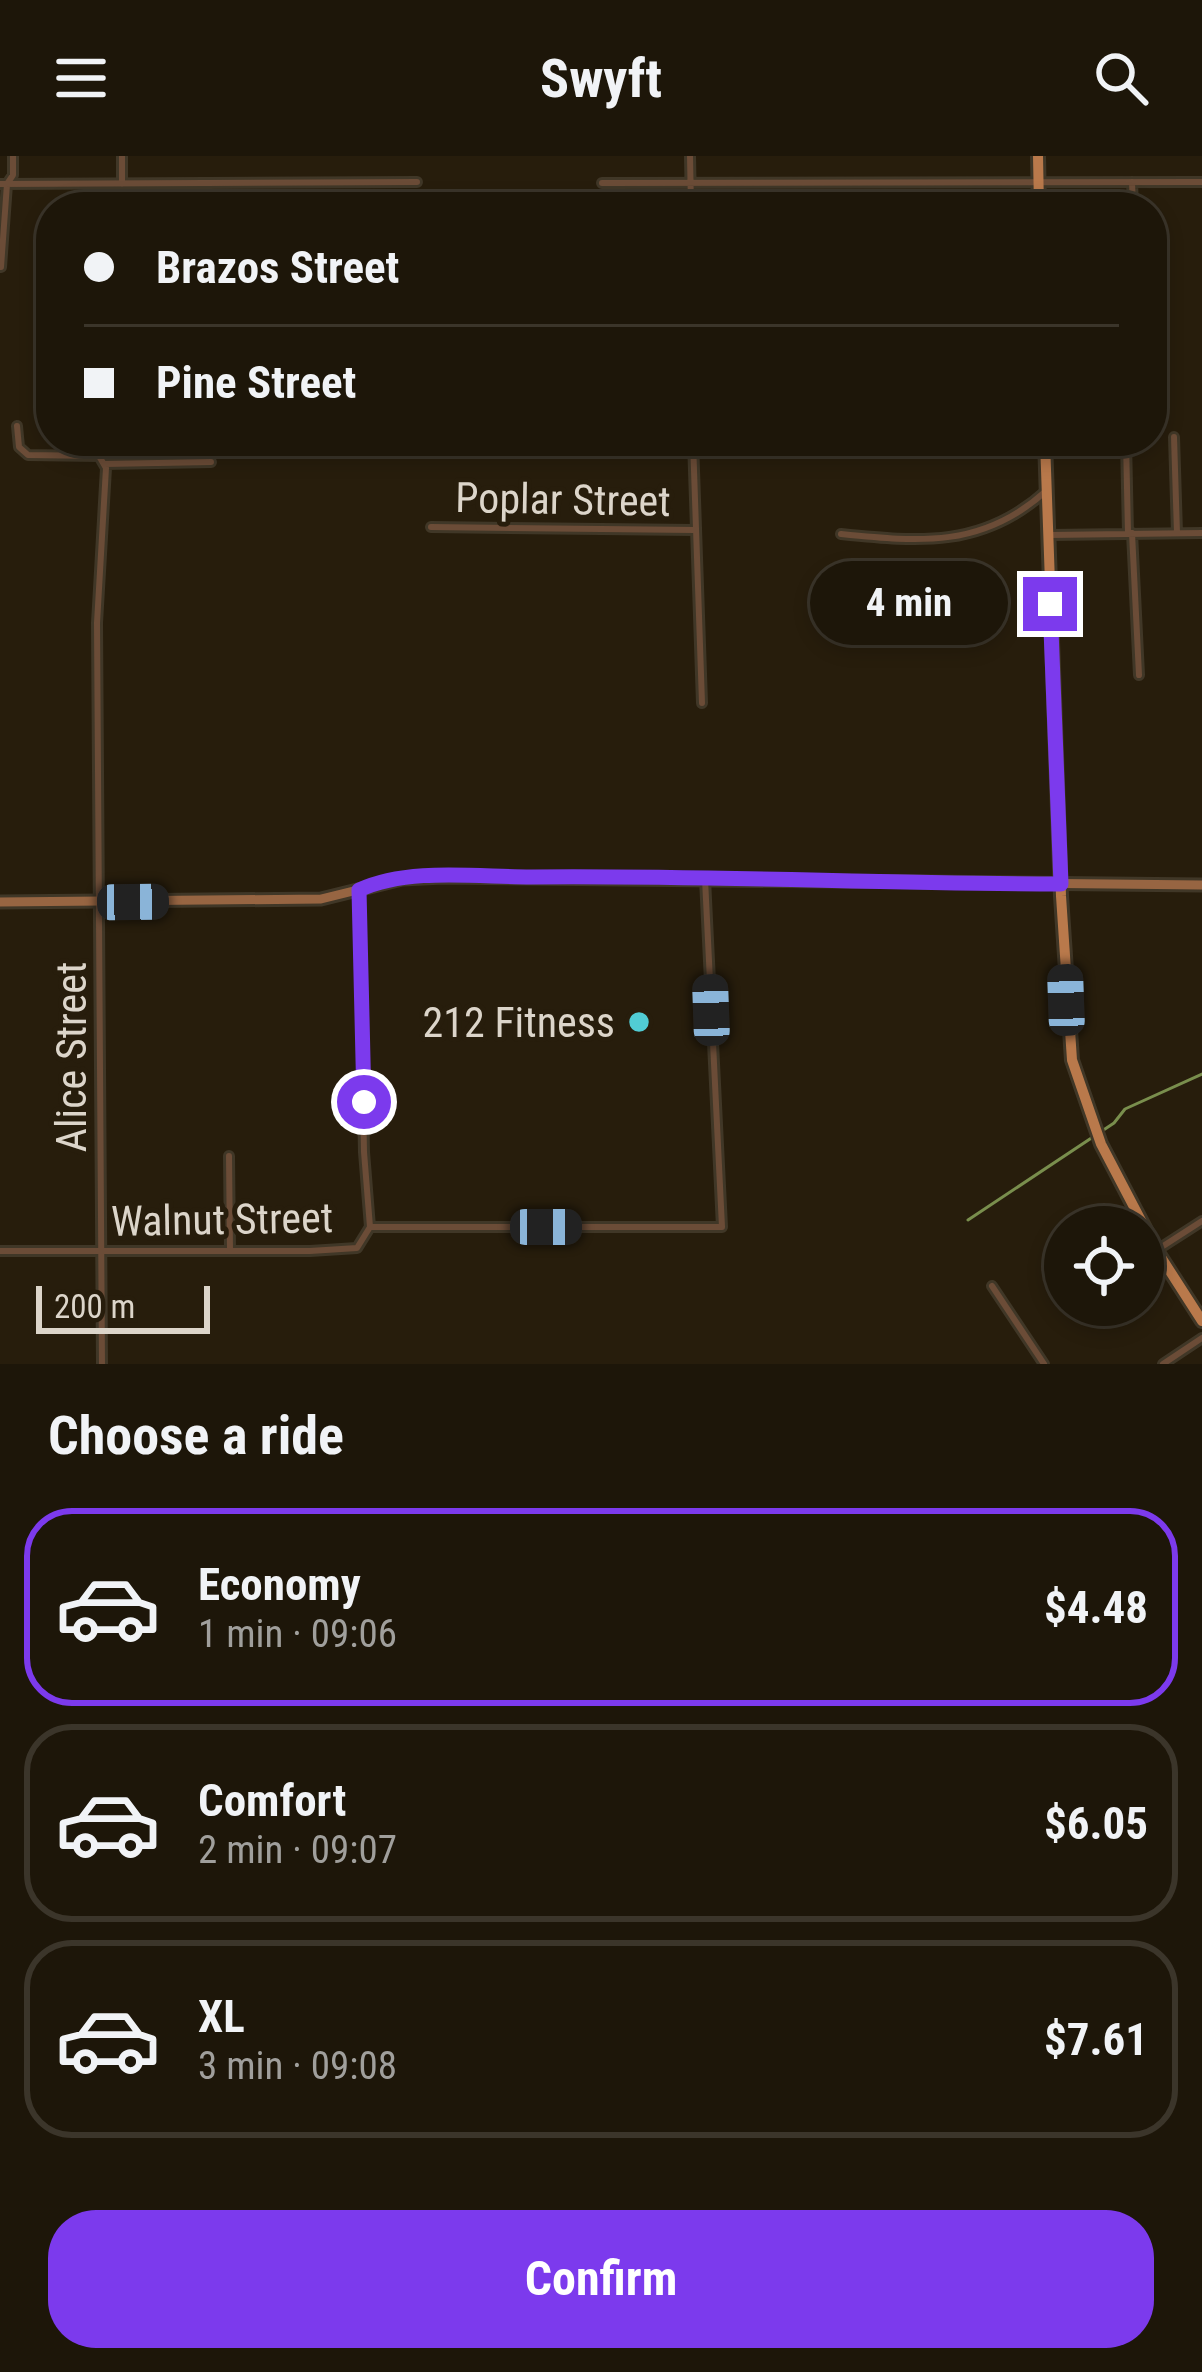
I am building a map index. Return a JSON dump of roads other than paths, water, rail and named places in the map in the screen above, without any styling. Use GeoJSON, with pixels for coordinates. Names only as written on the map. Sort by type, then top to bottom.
{"type":"FeatureCollection","features":[{"type":"Feature","properties":{"kind":"main road"},"geometry":{"type":"LineString","coordinates":[[1038,156],[1038,192]]}},
{"type":"Feature","properties":{"kind":"main road"},"geometry":{"type":"LineString","coordinates":[[1045,456],[1066,1008],[1079,1086],[1101,1144],[1133,1206]]}},
{"type":"Feature","properties":{"kind":"main road"},"geometry":{"type":"LineString","coordinates":[[1164,1262],[1202,1321]]}},
{"type":"Feature","properties":{"kind":"street"},"geometry":{"type":"LineString","coordinates":[[1,267],[3,184],[13,175],[13,156]]}},
{"type":"Feature","properties":{"kind":"street"},"geometry":{"type":"LineString","coordinates":[[122,156],[122,184]]}},
{"type":"Feature","properties":{"kind":"street"},"geometry":{"type":"LineString","coordinates":[[690,156],[691,192]]}},
{"type":"Feature","properties":{"kind":"street"},"geometry":{"type":"LineString","coordinates":[[3,184],[417,182]]}},
{"type":"Feature","properties":{"kind":"street"},"geometry":{"type":"LineString","coordinates":[[1132,182],[1132,192]]}},
{"type":"Feature","properties":{"kind":"street"},"geometry":{"type":"LineString","coordinates":[[602,183],[1202,182]]}},
{"type":"Feature","properties":{"kind":"street"},"geometry":{"type":"LineString","coordinates":[[17,427],[19,447],[36,455]]}},
{"type":"Feature","properties":{"kind":"street"},"geometry":{"type":"LineString","coordinates":[[1174,437],[1177,533]]}},
{"type":"Feature","properties":{"kind":"street"},"geometry":{"type":"LineString","coordinates":[[99,456],[104,464],[211,462]]}},
{"type":"Feature","properties":{"kind":"street"},"geometry":{"type":"LineString","coordinates":[[693,456],[702,703]]}},
{"type":"Feature","properties":{"kind":"street"},"geometry":{"type":"LineString","coordinates":[[1127,456],[1139,675]]}},
{"type":"Feature","properties":{"kind":"street","name":"Alice Street"},"geometry":{"type":"LineString","coordinates":[[102,1364],[97,622],[104,464]]}},
{"type":"Feature","properties":{"kind":"street"},"geometry":{"type":"LineString","coordinates":[[841,534],[972,535],[1001,524],[1046,491]]}},
{"type":"Feature","properties":{"kind":"street","name":"Poplar Street"},"geometry":{"type":"LineString","coordinates":[[431,527],[694,530]]}},
{"type":"Feature","properties":{"kind":"street"},"geometry":{"type":"LineString","coordinates":[[1048,535],[1202,533]]}},
{"type":"Feature","properties":{"kind":"street"},"geometry":{"type":"LineString","coordinates":[[0,902],[321,899],[402,879],[442,877],[1202,885]]}},
{"type":"Feature","properties":{"kind":"street","name":"Walnut Street"},"geometry":{"type":"LineString","coordinates":[[0,1251],[357,1247],[370,1227],[722,1227],[705,879]]}},
{"type":"Feature","properties":{"kind":"street"},"geometry":{"type":"LineString","coordinates":[[359,890],[370,1227]]}},
{"type":"Feature","properties":{"kind":"street"},"geometry":{"type":"LineString","coordinates":[[229,1156],[230,1250]]}},
{"type":"Feature","properties":{"kind":"street"},"geometry":{"type":"LineString","coordinates":[[1164,1246],[1202,1221]]}},
{"type":"Feature","properties":{"kind":"street"},"geometry":{"type":"LineString","coordinates":[[992,1286],[1044,1364]]}},
{"type":"Feature","properties":{"kind":"street"},"geometry":{"type":"LineString","coordinates":[[1162,1364],[1202,1338]]}},
{"type":"Feature","properties":{"kind":"waterway"},"geometry":{"type":"LineString","coordinates":[[968,1220],[1114,1123],[1125,1109],[1202,1074]]}},
{"type":"Feature","properties":{"kind":"place","name":"212 Fitness"},"geometry":{"type":"Point","coordinates":[639,1022]}}]}
